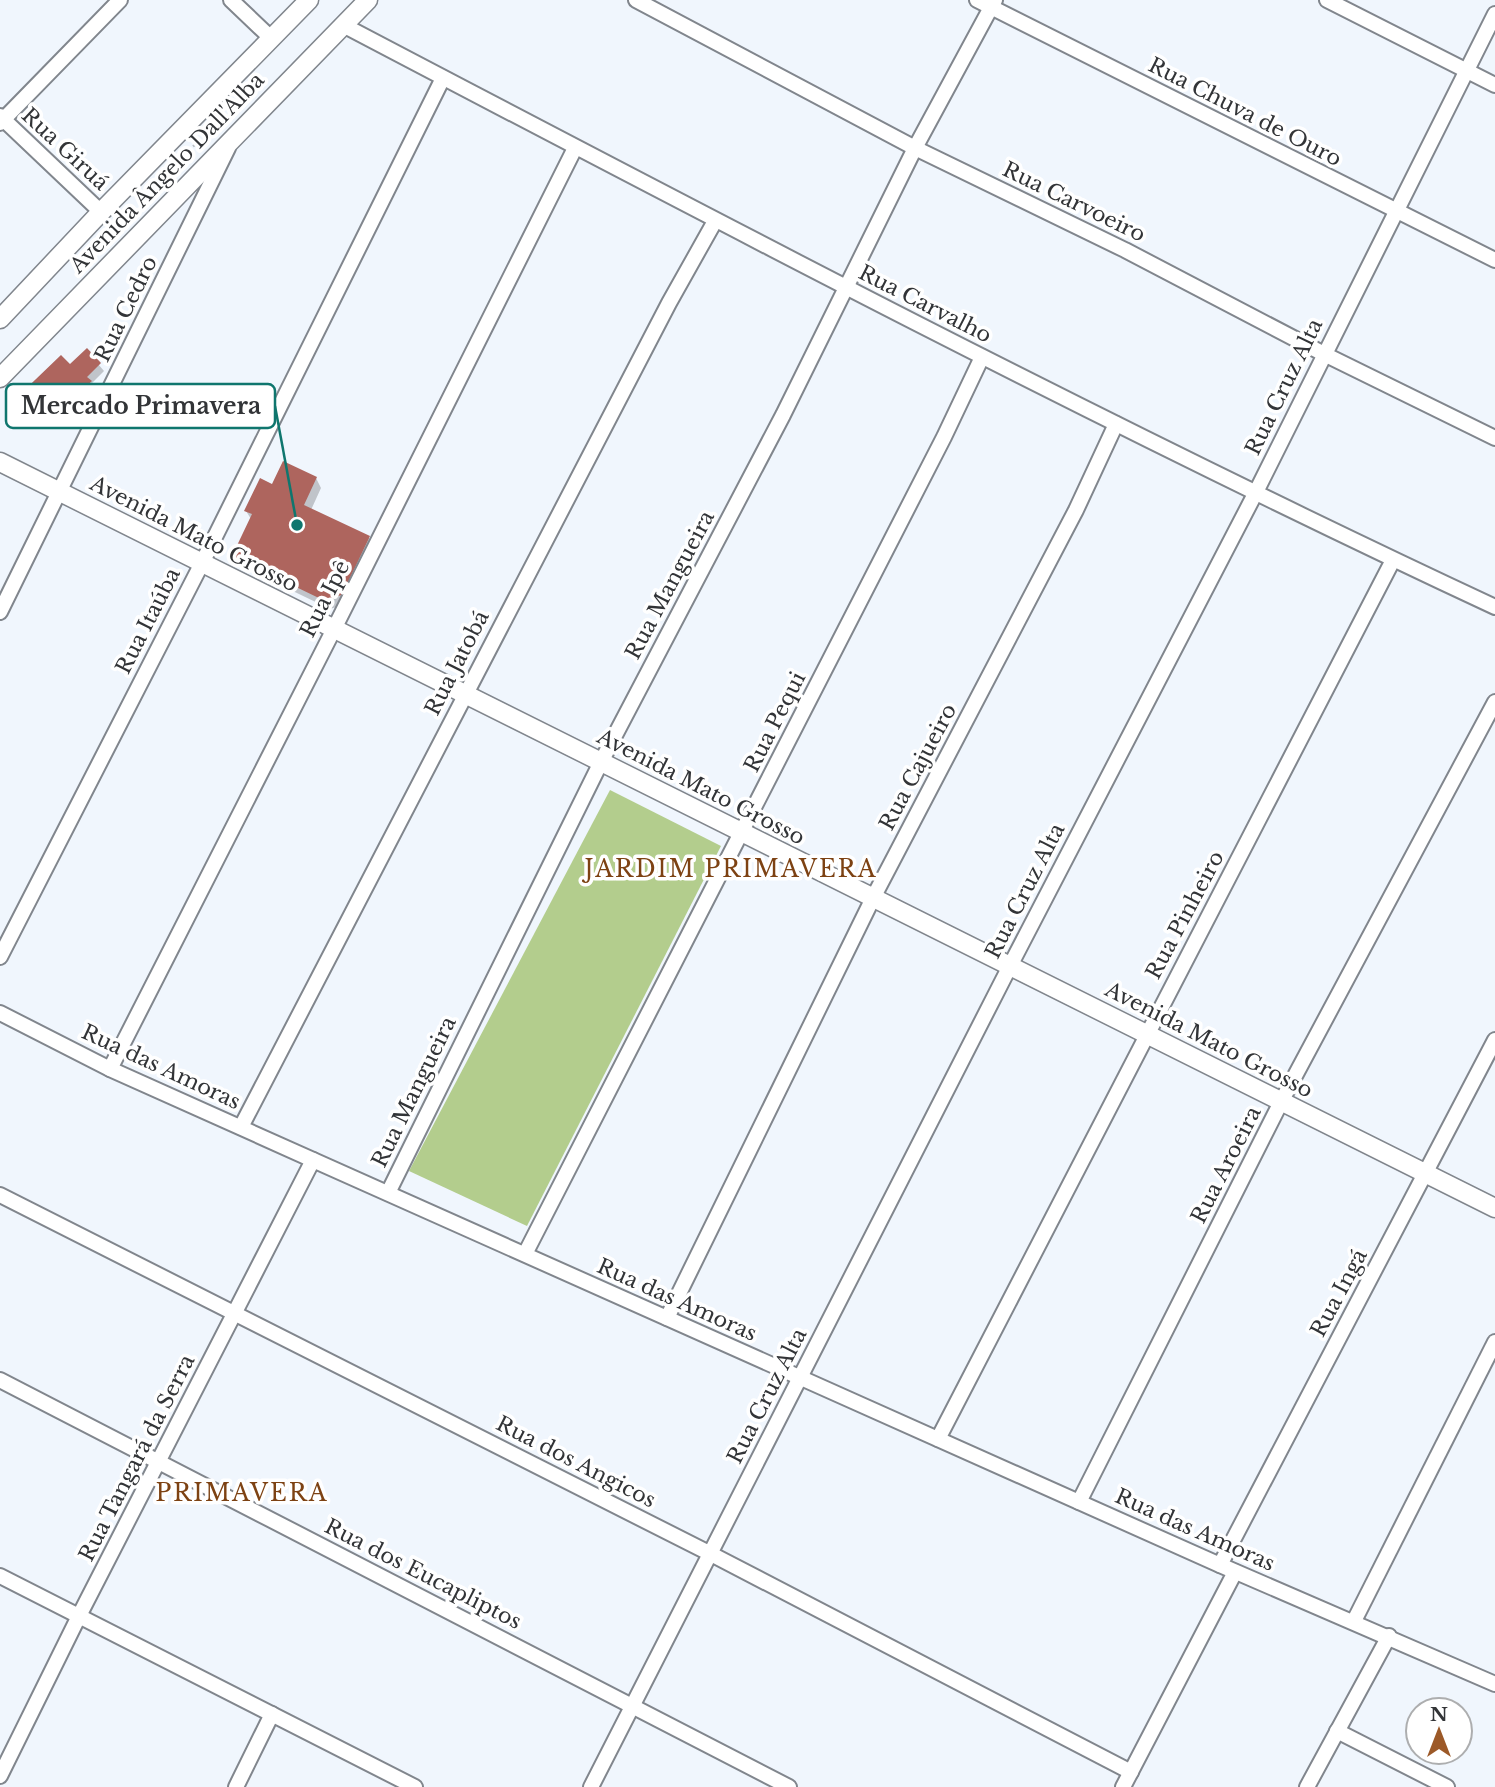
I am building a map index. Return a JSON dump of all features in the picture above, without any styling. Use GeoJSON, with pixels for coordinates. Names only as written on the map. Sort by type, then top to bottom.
{"type":"FeatureCollection","features":[{"type":"Feature","properties":{"kind":"street"},"geometry":{"type":"LineString","coordinates":[[1,119],[120,0]]}},
{"type":"Feature","properties":{"kind":"street"},"geometry":{"type":"LineString","coordinates":[[231,0],[271,38]]}},
{"type":"Feature","properties":{"kind":"street","name":"Avenida Ângelo Dall'Alba"},"geometry":{"type":"LineString","coordinates":[[0,319],[309,0]]}},
{"type":"Feature","properties":{"kind":"street","name":"Avenida Ângelo Dall'Alba"},"geometry":{"type":"LineString","coordinates":[[0,378],[368,0]]}},
{"type":"Feature","properties":{"kind":"street","name":"Rua Carvoeiro"},"geometry":{"type":"LineString","coordinates":[[636,0],[915,148],[1125,250],[1324,354],[1495,438]]}},
{"type":"Feature","properties":{"kind":"street","name":"Rua Chuva de Ouro"},"geometry":{"type":"LineString","coordinates":[[977,0],[994,4],[1495,260]]}},
{"type":"Feature","properties":{"kind":"street"},"geometry":{"type":"LineString","coordinates":[[1327,0],[1495,85]]}},
{"type":"Feature","properties":{"kind":"street","name":"Rua Mangueira"},"geometry":{"type":"LineString","coordinates":[[388,1193],[601,762],[847,289],[915,148],[994,4]]}},
{"type":"Feature","properties":{"kind":"street","name":"Rua Cruz Alta"},"geometry":{"type":"LineString","coordinates":[[591,1787],[1010,966],[1256,492],[1495,13]]}},
{"type":"Feature","properties":{"kind":"street","name":"Rua Carvalho"},"geometry":{"type":"LineString","coordinates":[[343,25],[847,289],[1393,560],[1495,607]]}},
{"type":"Feature","properties":{"kind":"street","name":"Rua Itaúba"},"geometry":{"type":"LineString","coordinates":[[0,957],[202,563],[443,78]]}},
{"type":"Feature","properties":{"kind":"street","name":"Rua Giruá"},"geometry":{"type":"LineString","coordinates":[[1,119],[101,212]]}},
{"type":"Feature","properties":{"kind":"street","name":"Rua Cedro"},"geometry":{"type":"LineString","coordinates":[[0,612],[233,138]]}},
{"type":"Feature","properties":{"kind":"street","name":"Rua Ipê"},"geometry":{"type":"LineString","coordinates":[[110,1069],[575,148]]}},
{"type":"Feature","properties":{"kind":"street","name":"Rua Jatobá"},"geometry":{"type":"LineString","coordinates":[[241,1127],[663,315],[715,221]]}},
{"type":"Feature","properties":{"kind":"street","name":"Rua Pequi"},"geometry":{"type":"LineString","coordinates":[[525,1254],[944,437],[982,357]]}},
{"type":"Feature","properties":{"kind":"street","name":"Rua Cajueiro"},"geometry":{"type":"LineString","coordinates":[[667,1318],[873,898],[1076,510],[1116,424]]}},
{"type":"Feature","properties":{"kind":"street","name":"Avenida Mato Grosso"},"geometry":{"type":"LineString","coordinates":[[0,462],[1495,1209]]}},
{"type":"Feature","properties":{"kind":"street","name":"Rua Pinheiro"},"geometry":{"type":"LineString","coordinates":[[938,1439],[1393,560]]}},
{"type":"Feature","properties":{"kind":"street","name":"Rua Aroeira"},"geometry":{"type":"LineString","coordinates":[[1079,1502],[1281,1102],[1495,702]]}},
{"type":"Feature","properties":{"kind":"street","name":"Rua das Amoras"},"geometry":{"type":"LineString","coordinates":[[0,1013],[110,1069],[1235,1572],[1389,1636],[1495,1684]]}},
{"type":"Feature","properties":{"kind":"street","name":"Rua Ingá"},"geometry":{"type":"LineString","coordinates":[[1220,1565],[1495,1040]]}},
{"type":"Feature","properties":{"kind":"street","name":"Rua Tangará da Serra"},"geometry":{"type":"LineString","coordinates":[[0,1776],[313,1160]]}},
{"type":"Feature","properties":{"kind":"street","name":"Rua dos Angicos"},"geometry":{"type":"LineString","coordinates":[[0,1195],[711,1554],[1130,1772]]}},
{"type":"Feature","properties":{"kind":"street"},"geometry":{"type":"LineString","coordinates":[[1354,1621],[1495,1342]]}},
{"type":"Feature","properties":{"kind":"street","name":"Rua dos Eucapliptos"},"geometry":{"type":"LineString","coordinates":[[0,1380],[789,1787]]}},
{"type":"Feature","properties":{"kind":"street"},"geometry":{"type":"LineString","coordinates":[[1123,1787],[1235,1572]]}},
{"type":"Feature","properties":{"kind":"street"},"geometry":{"type":"LineString","coordinates":[[0,1576],[414,1787]]}},
{"type":"Feature","properties":{"kind":"street"},"geometry":{"type":"LineString","coordinates":[[1307,1787],[1389,1636]]}},
{"type":"Feature","properties":{"kind":"street"},"geometry":{"type":"LineString","coordinates":[[236,1787],[272,1714]]}},
{"type":"Feature","properties":{"kind":"street"},"geometry":{"type":"LineString","coordinates":[[1337,1731],[1447,1787]]}},
{"type":"Feature","properties":{"kind":"path"},"geometry":{"type":"LineString","coordinates":[[178,156],[213,135]]}},
{"type":"Feature","properties":{"kind":"green space"},"geometry":{"type":"Polygon","coordinates":[[[610,790],[721,846],[527,1226],[409,1171],[610,790]]]}},
{"type":"Feature","properties":{"kind":"building"},"geometry":{"type":"Polygon","coordinates":[[[87,348],[101,363],[87,377],[92,381],[83,389],[80,385],[40,424],[31,415],[27,419],[11,403],[61,355],[70,364],[87,348]]]}},
{"type":"Feature","properties":{"kind":"building"},"geometry":{"type":"Polygon","coordinates":[[[283,461],[317,477],[304,505],[370,536],[342,595],[323,600],[232,556],[252,514],[244,511],[260,478],[272,484],[283,461]]]}},
{"type":"Feature","properties":{"kind":"place","name":"Mercado Primavera"},"geometry":{"type":"Point","coordinates":[297,525]}},
{"type":"Feature","properties":{"kind":"district","name":"JARDIM PRIMAVERA"},"geometry":{"type":"Point","coordinates":[731,869]}},
{"type":"Feature","properties":{"kind":"district","name":"PRIMAVERA"},"geometry":{"type":"Point","coordinates":[242,1493]}}]}
